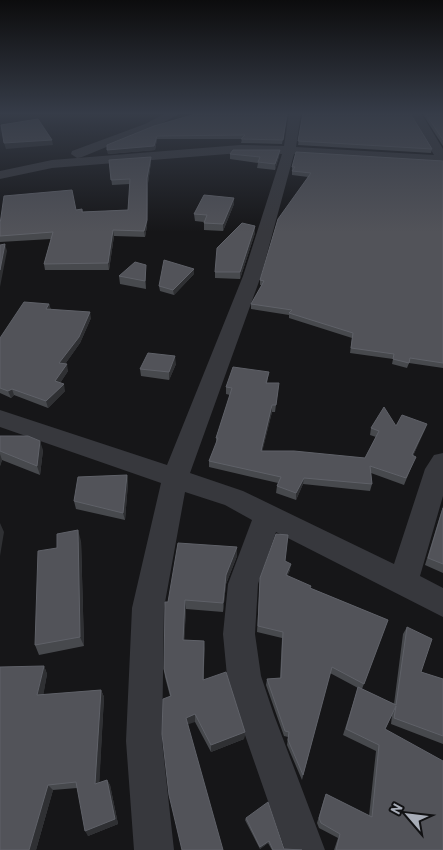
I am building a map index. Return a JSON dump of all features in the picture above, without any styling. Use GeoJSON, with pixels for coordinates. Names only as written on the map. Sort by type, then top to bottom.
{"type":"FeatureCollection","features":[{"type":"Feature","properties":{"kind":"street"},"geometry":{"type":"LineString","coordinates":[[52,164],[81,153]]}},
{"type":"Feature","properties":{"kind":"street"},"geometry":{"type":"LineString","coordinates":[[0,175],[52,164],[183,153]]}},
{"type":"Feature","properties":{"kind":"street"},"geometry":{"type":"LineString","coordinates":[[154,850],[144,741],[148,608],[175,477],[252,276],[288,153]]}},
{"type":"Feature","properties":{"kind":"street"},"geometry":{"type":"LineString","coordinates":[[340,153],[443,160]]}},
{"type":"Feature","properties":{"kind":"street"},"geometry":{"type":"LineString","coordinates":[[0,169],[29,168]]}},
{"type":"Feature","properties":{"kind":"street"},"geometry":{"type":"LineString","coordinates":[[0,418],[234,498],[443,603]]}},
{"type":"Feature","properties":{"kind":"street"},"geometry":{"type":"LineString","coordinates":[[403,582],[438,470],[443,462]]}},
{"type":"Feature","properties":{"kind":"street"},"geometry":{"type":"LineString","coordinates":[[268,515],[243,584],[239,634],[244,676],[297,833],[305,850]]}},
{"type":"Feature","properties":{"kind":"building"},"geometry":{"type":"Polygon","coordinates":[[[279,153],[275,164],[258,162],[260,157],[230,154],[279,153]]]}},
{"type":"Feature","properties":{"kind":"building"},"geometry":{"type":"Polygon","coordinates":[[[296,153],[443,161],[443,363],[410,358],[409,363],[393,359],[394,354],[351,348],[353,333],[289,313],[292,310],[251,304],[264,281],[260,280],[278,219],[311,173],[292,171],[295,167],[292,167],[296,153]]]}},
{"type":"Feature","properties":{"kind":"building"},"geometry":{"type":"Polygon","coordinates":[[[151,157],[147,178],[147,220],[144,231],[113,230],[108,263],[44,264],[53,232],[0,236],[4,196],[72,190],[76,210],[82,209],[82,212],[128,210],[130,179],[111,180],[109,160],[151,157]]]}},
{"type":"Feature","properties":{"kind":"building"},"geometry":{"type":"Polygon","coordinates":[[[204,195],[234,198],[223,224],[204,223],[207,215],[194,214],[204,195]]]}},
{"type":"Feature","properties":{"kind":"building"},"geometry":{"type":"Polygon","coordinates":[[[242,223],[255,226],[240,272],[215,272],[217,248],[242,223]]]}},
{"type":"Feature","properties":{"kind":"building"},"geometry":{"type":"Polygon","coordinates":[[[5,244],[0,270],[0,245],[5,244]]]}},
{"type":"Feature","properties":{"kind":"building"},"geometry":{"type":"Polygon","coordinates":[[[164,260],[194,269],[173,290],[159,286],[164,260]]]}},
{"type":"Feature","properties":{"kind":"building"},"geometry":{"type":"Polygon","coordinates":[[[135,262],[146,265],[145,281],[119,276],[135,262]]]}},
{"type":"Feature","properties":{"kind":"building"},"geometry":{"type":"Polygon","coordinates":[[[24,302],[49,304],[46,309],[90,312],[79,337],[59,363],[67,364],[55,381],[64,384],[46,401],[12,389],[8,391],[0,388],[0,338],[24,302]]]}},
{"type":"Feature","properties":{"kind":"building"},"geometry":{"type":"Polygon","coordinates":[[[148,353],[175,356],[169,372],[140,369],[148,353]]]}},
{"type":"Feature","properties":{"kind":"building"},"geometry":{"type":"Polygon","coordinates":[[[233,367],[269,372],[266,383],[279,383],[276,405],[272,405],[261,451],[294,451],[365,458],[379,431],[371,428],[384,407],[396,426],[402,415],[427,424],[412,455],[416,457],[406,478],[370,466],[372,484],[304,478],[296,493],[277,486],[281,477],[209,461],[218,438],[216,438],[232,388],[226,387],[233,367]]]}},
{"type":"Feature","properties":{"kind":"building"},"geometry":{"type":"Polygon","coordinates":[[[0,436],[28,436],[40,441],[37,466],[0,451],[0,436]]]}},
{"type":"Feature","properties":{"kind":"building"},"geometry":{"type":"Polygon","coordinates":[[[127,475],[123,513],[74,501],[78,477],[127,475]]]}},
{"type":"Feature","properties":{"kind":"building"},"geometry":{"type":"Polygon","coordinates":[[[443,508],[443,564],[428,558],[443,508]]]}},
{"type":"Feature","properties":{"kind":"building"},"geometry":{"type":"Polygon","coordinates":[[[78,530],[80,637],[35,645],[38,551],[57,548],[57,534],[78,530]]]}},
{"type":"Feature","properties":{"kind":"building"},"geometry":{"type":"Polygon","coordinates":[[[276,534],[288,535],[285,561],[291,564],[286,575],[311,586],[310,588],[388,620],[364,684],[332,667],[303,775],[288,740],[289,732],[285,731],[267,679],[281,678],[283,632],[258,626],[260,578],[276,534]]]}},
{"type":"Feature","properties":{"kind":"building"},"geometry":{"type":"Polygon","coordinates":[[[178,543],[237,547],[226,575],[223,603],[185,600],[183,640],[204,641],[203,680],[226,672],[245,732],[211,745],[195,714],[186,718],[223,850],[182,850],[169,795],[162,734],[163,699],[171,696],[164,669],[165,602],[168,602],[178,543]]]}},
{"type":"Feature","properties":{"kind":"building"},"geometry":{"type":"Polygon","coordinates":[[[407,627],[432,639],[421,672],[443,679],[443,736],[394,718],[396,706],[385,729],[443,761],[443,850],[336,850],[340,834],[321,823],[319,818],[326,794],[372,817],[379,745],[346,729],[358,687],[396,705],[407,627]]]}},
{"type":"Feature","properties":{"kind":"building"},"geometry":{"type":"Polygon","coordinates":[[[44,666],[37,695],[101,690],[95,784],[107,780],[115,819],[85,831],[76,782],[48,785],[29,850],[0,850],[0,667],[44,666]]]}},
{"type":"Feature","properties":{"kind":"building"},"geometry":{"type":"Polygon","coordinates":[[[268,802],[284,849],[302,850],[273,850],[269,841],[260,847],[246,818],[268,802]]]}}]}
